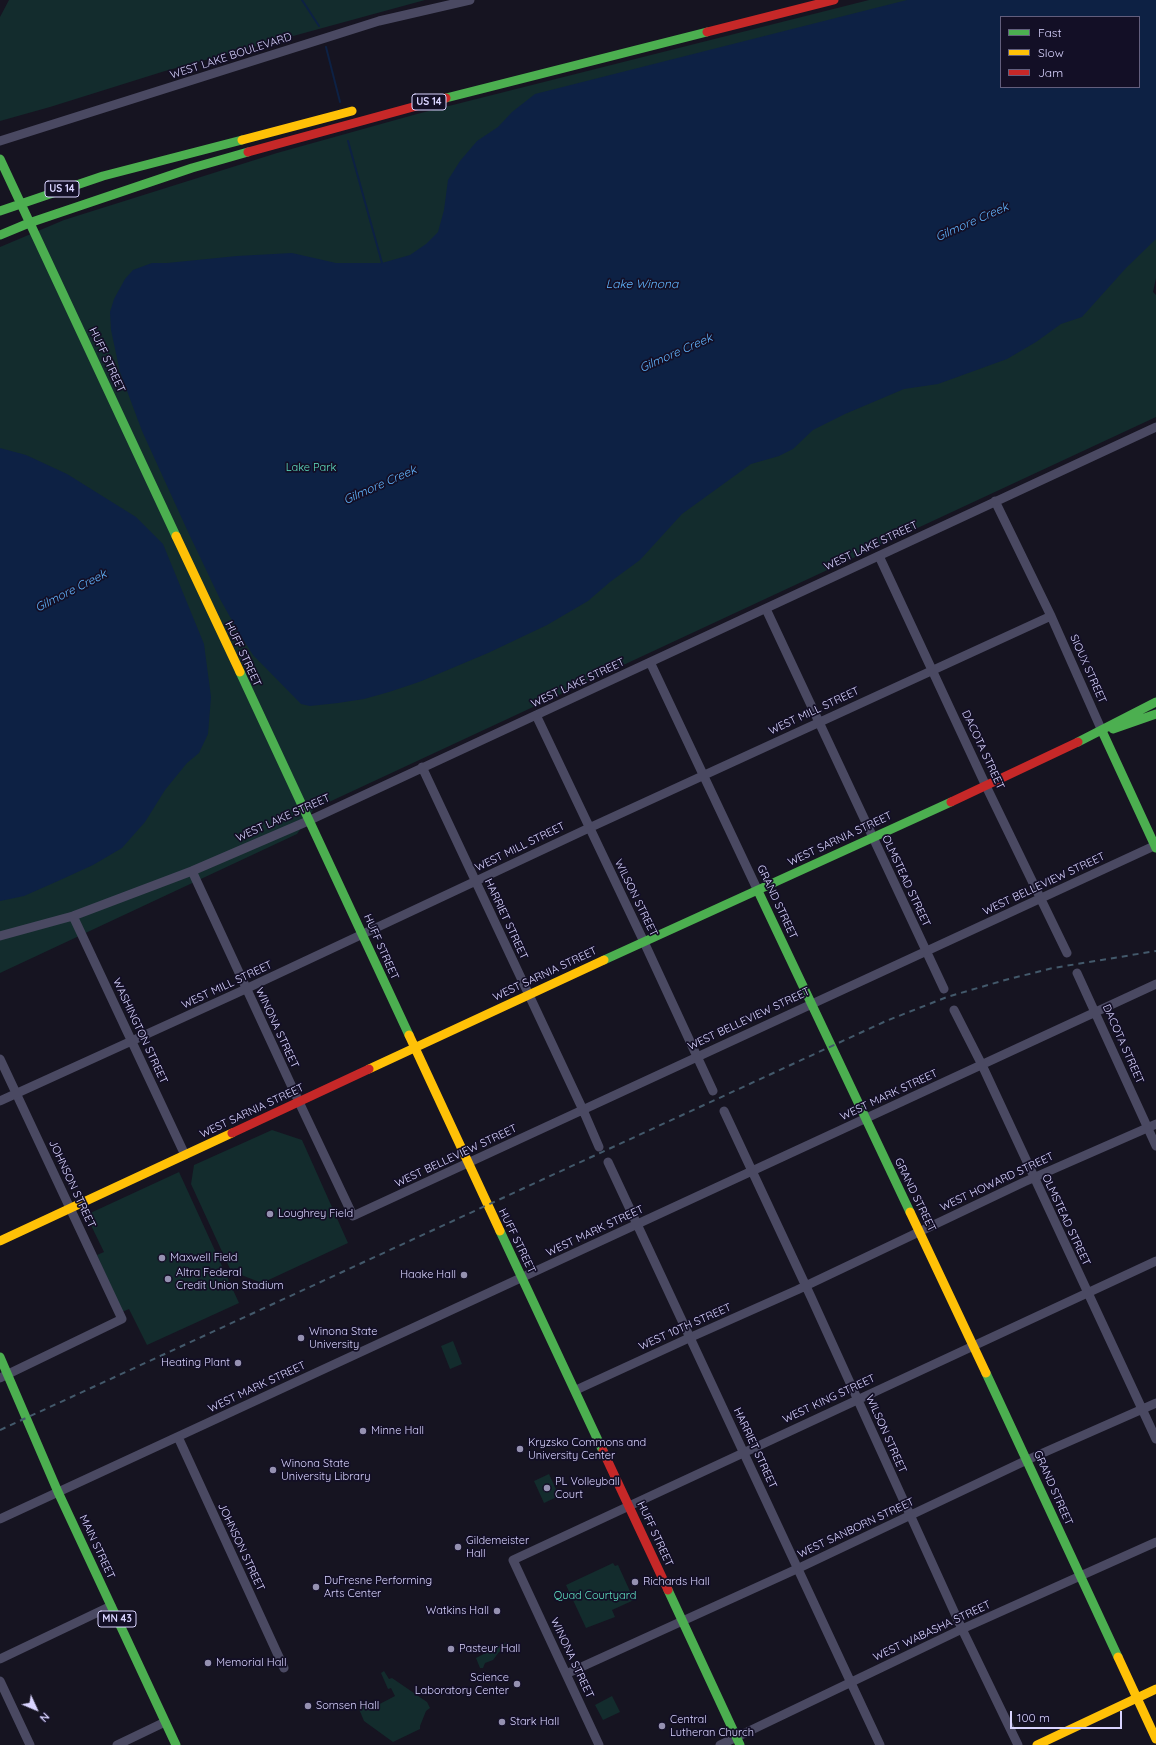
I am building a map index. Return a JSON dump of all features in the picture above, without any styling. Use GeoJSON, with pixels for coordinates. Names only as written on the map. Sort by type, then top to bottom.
{"type":"FeatureCollection","features":[{"type":"Feature","properties":{"kind":"main road","name":"US 14"},"geometry":{"type":"LineString","coordinates":[[0,235],[29,223],[192,168],[288,140],[426,103],[834,0]]}},
{"type":"Feature","properties":{"kind":"main road","name":"US 14"},"geometry":{"type":"LineString","coordinates":[[0,211],[103,176],[152,162],[360,110]]}},
{"type":"Feature","properties":{"kind":"main road","name":"HUFF STREET"},"geometry":{"type":"LineString","coordinates":[[0,159],[308,821],[363,934],[468,1164],[576,1390],[738,1741]]}},
{"type":"Feature","properties":{"kind":"main road","name":"WEST SARNIA STREET"},"geometry":{"type":"LineString","coordinates":[[0,1241],[528,995],[986,786],[1102,731],[1156,702]]}},
{"type":"Feature","properties":{"kind":"main road","name":"WEST SARNIA STREET"},"geometry":{"type":"LineString","coordinates":[[1102,731],[1131,724],[1156,714]]}},
{"type":"Feature","properties":{"kind":"main road","name":"SIOUX STREET"},"geometry":{"type":"LineString","coordinates":[[1102,731],[1156,846]]}},
{"type":"Feature","properties":{"kind":"main road","name":"GRAND STREET"},"geometry":{"type":"LineString","coordinates":[[758,891],[974,1346],[1136,1699],[1156,1739]]}},
{"type":"Feature","properties":{"kind":"main road","name":"MAIN STREET"},"geometry":{"type":"LineString","coordinates":[[0,1357],[4,1376],[176,1745]]}},
{"type":"Feature","properties":{"kind":"main road"},"geometry":{"type":"LineString","coordinates":[[1037,1745],[1156,1690]]}},
{"type":"Feature","properties":{"kind":"street","name":"WEST LAKE BOULEVARD"},"geometry":{"type":"LineString","coordinates":[[0,141],[379,21],[470,0]]}},
{"type":"Feature","properties":{"kind":"street","name":"WEST LAKE STREET"},"geometry":{"type":"LineString","coordinates":[[0,936],[73,916],[192,871],[308,821],[1156,427]]}},
{"type":"Feature","properties":{"kind":"street","name":"SIOUX STREET"},"geometry":{"type":"LineString","coordinates":[[995,501],[1051,616],[1102,731]]}},
{"type":"Feature","properties":{"kind":"street","name":"DACOTA STREET"},"geometry":{"type":"LineString","coordinates":[[878,556],[933,670],[986,786],[1067,953]]}},
{"type":"Feature","properties":{"kind":"street","name":"OLMSTEAD STREET"},"geometry":{"type":"LineString","coordinates":[[766,609],[944,989]]}},
{"type":"Feature","properties":{"kind":"street","name":"WEST MILL STREET"},"geometry":{"type":"LineString","coordinates":[[0,1101],[246,989],[818,722],[1051,616]]}},
{"type":"Feature","properties":{"kind":"street","name":"GRAND STREET"},"geometry":{"type":"LineString","coordinates":[[650,662],[758,891]]}},
{"type":"Feature","properties":{"kind":"street","name":"WILSON STREET"},"geometry":{"type":"LineString","coordinates":[[536,715],[713,1091]]}},
{"type":"Feature","properties":{"kind":"street","name":"HARRIET STREET"},"geometry":{"type":"LineString","coordinates":[[422,767],[599,1147]]}},
{"type":"Feature","properties":{"kind":"street","name":"WEST BELLEVIEW STREET"},"geometry":{"type":"LineString","coordinates":[[353,1216],[468,1164],[697,1056],[1156,846]]}},
{"type":"Feature","properties":{"kind":"street","name":"WINONA STREET"},"geometry":{"type":"LineString","coordinates":[[192,871],[353,1216]]}},
{"type":"Feature","properties":{"kind":"street","name":"WASHINGTON STREET"},"geometry":{"type":"LineString","coordinates":[[73,916],[185,1155]]}},
{"type":"Feature","properties":{"kind":"street","name":"DACOTA STREET"},"geometry":{"type":"LineString","coordinates":[[1076,973],[1156,1146]]}},
{"type":"Feature","properties":{"kind":"street","name":"WEST MARK STREET"},"geometry":{"type":"LineString","coordinates":[[0,1519],[1156,984]]}},
{"type":"Feature","properties":{"kind":"street","name":"OLMSTEAD STREET"},"geometry":{"type":"LineString","coordinates":[[954,1010],[982,1065],[1087,1294],[1156,1439]]}},
{"type":"Feature","properties":{"kind":"street","name":"JOHNSON STREET"},"geometry":{"type":"LineString","coordinates":[[0,1059],[122,1319],[4,1376]]}},
{"type":"Feature","properties":{"kind":"street","name":"WILSON STREET"},"geometry":{"type":"LineString","coordinates":[[724,1112],[858,1399],[962,1629],[1018,1745]]}},
{"type":"Feature","properties":{"kind":"street","name":"WEST HOWARD STREET"},"geometry":{"type":"LineString","coordinates":[[805,1285],[1034,1178],[1156,1124]]}},
{"type":"Feature","properties":{"kind":"street","name":"HARRIET STREET"},"geometry":{"type":"LineString","coordinates":[[608,1162],[688,1338],[799,1568],[880,1745]]}},
{"type":"Feature","properties":{"kind":"street","name":"WEST KING STREET"},"geometry":{"type":"LineString","coordinates":[[513,1560],[743,1451],[1156,1261]]}},
{"type":"Feature","properties":{"kind":"street","name":"WEST 10TH STREET"},"geometry":{"type":"LineString","coordinates":[[576,1390],[805,1285]]}},
{"type":"Feature","properties":{"kind":"street","name":"WEST SANBORN STREET"},"geometry":{"type":"LineString","coordinates":[[566,1674],[799,1568],[1027,1460],[1156,1402]]}},
{"type":"Feature","properties":{"kind":"street","name":"JOHNSON STREET"},"geometry":{"type":"LineString","coordinates":[[178,1437],[284,1668]]}},
{"type":"Feature","properties":{"kind":"street","name":"WEST WABASHA STREET"},"geometry":{"type":"LineString","coordinates":[[720,1745],[738,1741],[851,1681],[962,1629],[1156,1542]]}},
{"type":"Feature","properties":{"kind":"street","name":"WINONA STREET"},"geometry":{"type":"LineString","coordinates":[[513,1560],[599,1745]]}},
{"type":"Feature","properties":{"kind":"street"},"geometry":{"type":"LineString","coordinates":[[0,1659],[111,1606]]}},
{"type":"Feature","properties":{"kind":"street"},"geometry":{"type":"LineString","coordinates":[[0,1681],[30,1745]]}},
{"type":"Feature","properties":{"kind":"street"},"geometry":{"type":"LineString","coordinates":[[117,1745],[165,1722]]}},
{"type":"Feature","properties":{"kind":"green space"},"geometry":{"type":"Polygon","coordinates":[[[9,0],[425,0],[165,71],[0,121],[0,17],[9,0]]]}},
{"type":"Feature","properties":{"kind":"green space","name":"Lake Park"},"geometry":{"type":"Polygon","coordinates":[[[869,0],[1156,0],[1156,278],[1153,292],[1156,295],[1156,417],[314,809],[297,834],[0,973],[0,247],[64,220],[277,153],[417,114],[869,0]]]}},
{"type":"Feature","properties":{"kind":"green space","name":"Loughrey Field"},"geometry":{"type":"Polygon","coordinates":[[[272,1130],[302,1140],[348,1243],[262,1283],[231,1271],[191,1184],[194,1165],[272,1130]]]}},
{"type":"Feature","properties":{"kind":"green space","name":"Maxwell Field"},"geometry":{"type":"Polygon","coordinates":[[[179,1172],[239,1303],[147,1345],[129,1309],[122,1312],[97,1255],[104,1252],[86,1215],[179,1172]]]}},
{"type":"Feature","properties":{"kind":"green space"},"geometry":{"type":"Polygon","coordinates":[[[453,1341],[462,1364],[450,1369],[441,1346],[453,1341]]]}},
{"type":"Feature","properties":{"kind":"green space","name":"PL Volleyball Court"},"geometry":{"type":"Polygon","coordinates":[[[549,1474],[559,1496],[544,1503],[534,1481],[549,1474]]]}},
{"type":"Feature","properties":{"kind":"green space","name":"Quad Courtyard"},"geometry":{"type":"Polygon","coordinates":[[[613,1563],[615,1566],[618,1565],[634,1600],[612,1610],[615,1617],[586,1628],[566,1585],[613,1563]]]}},
{"type":"Feature","properties":{"kind":"green space"},"geometry":{"type":"Polygon","coordinates":[[[507,1642],[505,1649],[499,1652],[493,1660],[485,1663],[483,1668],[480,1668],[476,1658],[507,1642]]]}},
{"type":"Feature","properties":{"kind":"green space"},"geometry":{"type":"Polygon","coordinates":[[[384,1671],[389,1679],[392,1678],[427,1702],[430,1708],[426,1711],[420,1729],[393,1742],[364,1721],[359,1709],[367,1699],[372,1708],[395,1696],[391,1688],[388,1689],[381,1673],[384,1671]]]}},
{"type":"Feature","properties":{"kind":"green space"},"geometry":{"type":"Polygon","coordinates":[[[612,1696],[620,1712],[603,1720],[595,1705],[612,1696]]]}},
{"type":"Feature","properties":{"kind":"water","name":"Lake Winona"},"geometry":{"type":"Polygon","coordinates":[[[907,0],[1156,0],[1156,239],[1126,268],[1082,317],[1061,324],[1036,342],[1007,359],[938,384],[904,389],[845,414],[813,430],[793,449],[779,456],[751,464],[682,514],[640,560],[610,582],[588,601],[547,625],[488,653],[419,682],[389,692],[364,699],[338,703],[310,706],[301,704],[253,655],[220,599],[189,534],[142,431],[120,372],[111,330],[110,312],[114,299],[125,279],[133,270],[152,263],[292,253],[336,263],[382,263],[410,255],[426,244],[438,232],[444,210],[448,180],[460,161],[477,141],[498,127],[512,112],[535,94],[907,0]]]}},
{"type":"Feature","properties":{"kind":"water","name":"Gilmore Creek"},"geometry":{"type":"Polygon","coordinates":[[[0,448],[26,455],[67,474],[136,517],[163,544],[204,644],[211,697],[208,734],[199,753],[187,763],[165,790],[145,822],[122,848],[93,865],[24,896],[0,901],[0,448]]]}},
{"type":"Feature","properties":{"kind":"waterway"},"geometry":{"type":"LineString","coordinates":[[302,0],[319,26]]}},
{"type":"Feature","properties":{"kind":"waterway"},"geometry":{"type":"LineString","coordinates":[[326,47],[340,102]]}},
{"type":"Feature","properties":{"kind":"waterway"},"geometry":{"type":"LineString","coordinates":[[348,141],[382,263]]}},
{"type":"Feature","properties":{"kind":"railway"},"geometry":{"type":"LineString","coordinates":[[0,1430],[886,1021],[947,997],[1005,980],[1053,968],[1156,951]]}},
{"type":"Feature","properties":{"kind":"traffic: fast"},"geometry":{"type":"LineString","coordinates":[[446,98],[707,32]]}},
{"type":"Feature","properties":{"kind":"traffic: fast"},"geometry":{"type":"LineString","coordinates":[[0,211],[103,176],[242,140]]}},
{"type":"Feature","properties":{"kind":"traffic: fast"},"geometry":{"type":"LineString","coordinates":[[0,235],[29,223],[192,168],[248,152]]}},
{"type":"Feature","properties":{"kind":"traffic: fast"},"geometry":{"type":"LineString","coordinates":[[0,159],[176,536]]}},
{"type":"Feature","properties":{"kind":"traffic: fast"},"geometry":{"type":"LineString","coordinates":[[240,672],[409,1035]]}},
{"type":"Feature","properties":{"kind":"traffic: fast"},"geometry":{"type":"LineString","coordinates":[[1078,742],[1156,702]]}},
{"type":"Feature","properties":{"kind":"traffic: fast"},"geometry":{"type":"LineString","coordinates":[[1113,729],[1156,714]]}},
{"type":"Feature","properties":{"kind":"traffic: fast"},"geometry":{"type":"LineString","coordinates":[[1102,731],[1156,848]]}},
{"type":"Feature","properties":{"kind":"traffic: fast"},"geometry":{"type":"LineString","coordinates":[[604,960],[951,802]]}},
{"type":"Feature","properties":{"kind":"traffic: fast"},"geometry":{"type":"LineString","coordinates":[[758,891],[910,1212]]}},
{"type":"Feature","properties":{"kind":"traffic: fast"},"geometry":{"type":"LineString","coordinates":[[500,1231],[603,1451]]}},
{"type":"Feature","properties":{"kind":"traffic: fast"},"geometry":{"type":"LineString","coordinates":[[0,1357],[58,1492],[176,1745]]}},
{"type":"Feature","properties":{"kind":"traffic: fast"},"geometry":{"type":"LineString","coordinates":[[986,1373],[1118,1657]]}},
{"type":"Feature","properties":{"kind":"traffic: fast"},"geometry":{"type":"LineString","coordinates":[[668,1590],[740,1745]]}},
{"type":"Feature","properties":{"kind":"traffic: slow"},"geometry":{"type":"LineString","coordinates":[[242,140],[352,111]]}},
{"type":"Feature","properties":{"kind":"traffic: slow"},"geometry":{"type":"LineString","coordinates":[[176,536],[240,672]]}},
{"type":"Feature","properties":{"kind":"traffic: slow"},"geometry":{"type":"LineString","coordinates":[[369,1069],[604,960]]}},
{"type":"Feature","properties":{"kind":"traffic: slow"},"geometry":{"type":"LineString","coordinates":[[409,1035],[500,1231]]}},
{"type":"Feature","properties":{"kind":"traffic: slow"},"geometry":{"type":"LineString","coordinates":[[0,1241],[232,1133]]}},
{"type":"Feature","properties":{"kind":"traffic: slow"},"geometry":{"type":"LineString","coordinates":[[910,1212],[986,1373]]}},
{"type":"Feature","properties":{"kind":"traffic: slow"},"geometry":{"type":"LineString","coordinates":[[1118,1657],[1156,1739]]}},
{"type":"Feature","properties":{"kind":"traffic: slow"},"geometry":{"type":"LineString","coordinates":[[1037,1745],[1156,1689]]}},
{"type":"Feature","properties":{"kind":"traffic: jam"},"geometry":{"type":"LineString","coordinates":[[707,32],[834,0]]}},
{"type":"Feature","properties":{"kind":"traffic: jam"},"geometry":{"type":"LineString","coordinates":[[248,152],[446,98]]}},
{"type":"Feature","properties":{"kind":"traffic: jam"},"geometry":{"type":"LineString","coordinates":[[951,802],[1078,742]]}},
{"type":"Feature","properties":{"kind":"traffic: jam"},"geometry":{"type":"LineString","coordinates":[[232,1133],[369,1069]]}},
{"type":"Feature","properties":{"kind":"traffic: jam"},"geometry":{"type":"LineString","coordinates":[[603,1451],[668,1590]]}},
{"type":"Feature","properties":{"kind":"place","name":"Loughrey Field"},"geometry":{"type":"Point","coordinates":[270,1214]}},
{"type":"Feature","properties":{"kind":"place","name":"Maxwell Field"},"geometry":{"type":"Point","coordinates":[162,1258]}},
{"type":"Feature","properties":{"kind":"place","name":"Haake Hall"},"geometry":{"type":"Point","coordinates":[464,1275]}},
{"type":"Feature","properties":{"kind":"place","name":"Altra Federal Credit Union Stadium"},"geometry":{"type":"Point","coordinates":[168,1279]}},
{"type":"Feature","properties":{"kind":"place","name":"Winona State University"},"geometry":{"type":"Point","coordinates":[301,1338]}},
{"type":"Feature","properties":{"kind":"place","name":"Heating Plant"},"geometry":{"type":"Point","coordinates":[238,1363]}},
{"type":"Feature","properties":{"kind":"place","name":"Minne Hall"},"geometry":{"type":"Point","coordinates":[363,1431]}},
{"type":"Feature","properties":{"kind":"place","name":"Kryzsko Commons and University Center"},"geometry":{"type":"Point","coordinates":[520,1449]}},
{"type":"Feature","properties":{"kind":"place","name":"Winona State University Library"},"geometry":{"type":"Point","coordinates":[273,1470]}},
{"type":"Feature","properties":{"kind":"place","name":"PL Volleyball Court"},"geometry":{"type":"Point","coordinates":[547,1488]}},
{"type":"Feature","properties":{"kind":"place","name":"Gildemeister Hall"},"geometry":{"type":"Point","coordinates":[458,1547]}},
{"type":"Feature","properties":{"kind":"place","name":"Richards Hall"},"geometry":{"type":"Point","coordinates":[635,1582]}},
{"type":"Feature","properties":{"kind":"place","name":"DuFresne Performing Arts Center"},"geometry":{"type":"Point","coordinates":[316,1587]}},
{"type":"Feature","properties":{"kind":"place","name":"Watkins Hall"},"geometry":{"type":"Point","coordinates":[497,1611]}},
{"type":"Feature","properties":{"kind":"place","name":"Pasteur Hall"},"geometry":{"type":"Point","coordinates":[451,1649]}},
{"type":"Feature","properties":{"kind":"place","name":"Memorial Hall"},"geometry":{"type":"Point","coordinates":[208,1663]}},
{"type":"Feature","properties":{"kind":"place","name":"Science Laboratory Center"},"geometry":{"type":"Point","coordinates":[517,1684]}},
{"type":"Feature","properties":{"kind":"place","name":"Somsen Hall"},"geometry":{"type":"Point","coordinates":[308,1706]}},
{"type":"Feature","properties":{"kind":"place","name":"Stark Hall"},"geometry":{"type":"Point","coordinates":[502,1722]}},
{"type":"Feature","properties":{"kind":"place","name":"Central Lutheran Church"},"geometry":{"type":"Point","coordinates":[662,1726]}}]}
